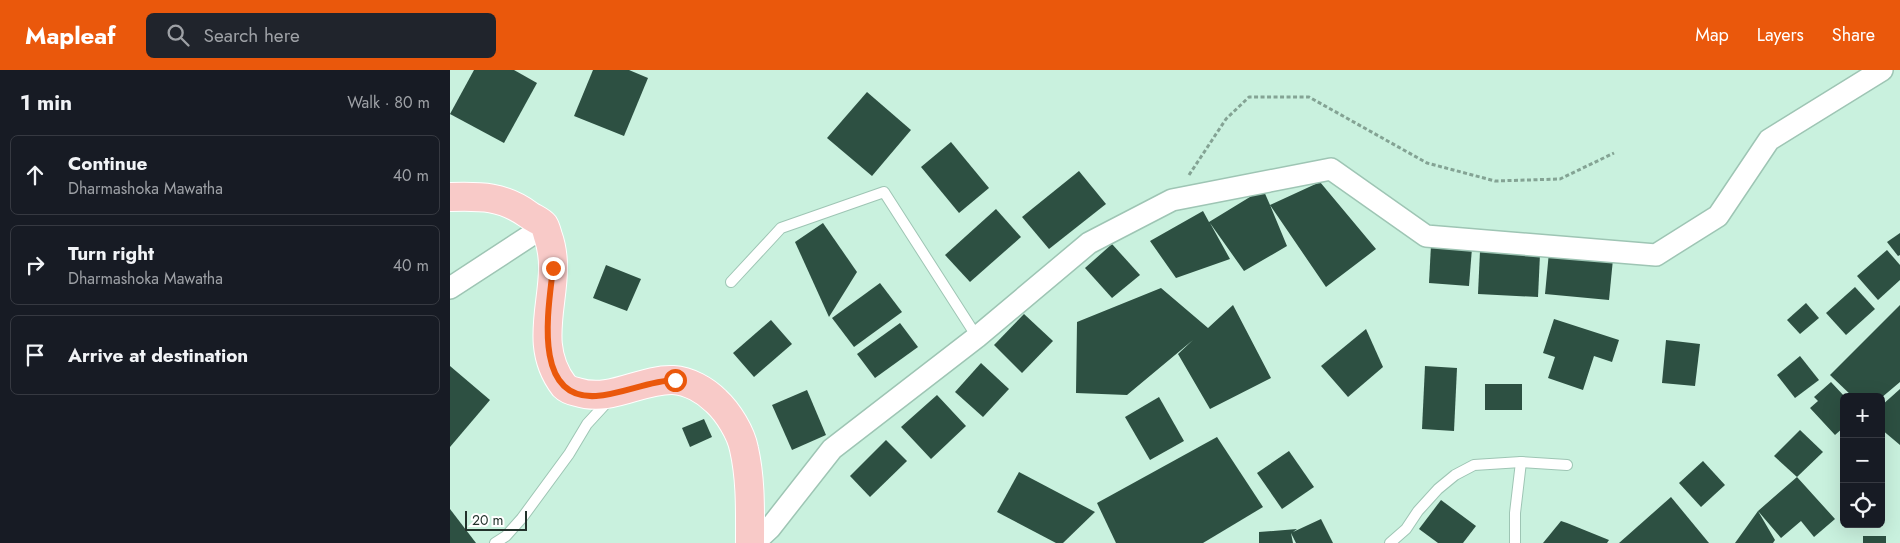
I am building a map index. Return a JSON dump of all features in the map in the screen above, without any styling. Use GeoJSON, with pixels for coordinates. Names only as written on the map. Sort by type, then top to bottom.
{"type":"FeatureCollection","features":[{"type":"Feature","properties":{"kind":"main road"},"geometry":{"type":"LineString","coordinates":[[450,197],[489,197],[519,207],[545,226],[551,244],[553,268],[546,328],[549,356],[558,378],[567,389],[594,396],[616,393],[659,381],[675,380],[689,383],[707,392],[727,410],[744,447],[750,481],[750,543]]}},
{"type":"Feature","properties":{"kind":"street"},"geometry":{"type":"LineString","coordinates":[[754,543],[770,528],[832,449],[977,337],[1089,243],[1172,200],[1331,169],[1426,236],[1656,255],[1718,216],[1769,140],[1882,70]]}},
{"type":"Feature","properties":{"kind":"street"},"geometry":{"type":"LineString","coordinates":[[450,288],[545,226]]}},
{"type":"Feature","properties":{"kind":"lane"},"geometry":{"type":"LineString","coordinates":[[731,282],[781,228],[884,192],[977,337]]}},
{"type":"Feature","properties":{"kind":"lane"},"geometry":{"type":"LineString","coordinates":[[495,543],[506,536],[522,518],[569,454],[587,424],[616,393]]}},
{"type":"Feature","properties":{"kind":"lane"},"geometry":{"type":"LineString","coordinates":[[1390,543],[1406,529],[1418,511],[1438,489],[1456,475],[1474,465],[1522,462],[1567,465]]}},
{"type":"Feature","properties":{"kind":"lane"},"geometry":{"type":"LineString","coordinates":[[1515,543],[1515,513],[1522,462]]}},
{"type":"Feature","properties":{"kind":"path"},"geometry":{"type":"LineString","coordinates":[[1172,200],[1226,119],[1249,97],[1309,97],[1427,163],[1495,181],[1560,179],[1614,153]]}},
{"type":"Feature","properties":{"kind":"building"},"geometry":{"type":"Polygon","coordinates":[[[474,70],[514,70],[537,83],[504,143],[450,114],[474,70]]]}},
{"type":"Feature","properties":{"kind":"building"},"geometry":{"type":"Polygon","coordinates":[[[593,70],[629,70],[648,78],[624,136],[574,116],[593,70]]]}},
{"type":"Feature","properties":{"kind":"building"},"geometry":{"type":"Polygon","coordinates":[[[867,92],[911,130],[872,176],[827,138],[867,92]]]}},
{"type":"Feature","properties":{"kind":"building"},"geometry":{"type":"Polygon","coordinates":[[[951,142],[989,188],[959,213],[921,167],[951,142]]]}},
{"type":"Feature","properties":{"kind":"building"},"geometry":{"type":"Polygon","coordinates":[[[1079,171],[1106,204],[1049,249],[1022,217],[1079,171]]]}},
{"type":"Feature","properties":{"kind":"building"},"geometry":{"type":"Polygon","coordinates":[[[1320,182],[1376,249],[1326,287],[1270,205],[1320,182]]]}},
{"type":"Feature","properties":{"kind":"building"},"geometry":{"type":"Polygon","coordinates":[[[1263,189],[1287,246],[1244,271],[1210,223],[1230,259],[1176,278],[1150,241],[1203,211],[1209,222],[1263,189]]]}},
{"type":"Feature","properties":{"kind":"building"},"geometry":{"type":"Polygon","coordinates":[[[996,209],[1021,237],[970,282],[945,255],[996,209]]]}},
{"type":"Feature","properties":{"kind":"building"},"geometry":{"type":"Polygon","coordinates":[[[823,223],[857,272],[829,317],[795,242],[823,223]]]}},
{"type":"Feature","properties":{"kind":"building"},"geometry":{"type":"Polygon","coordinates":[[[1900,233],[1900,255],[1898,256],[1887,242],[1900,233]]]}},
{"type":"Feature","properties":{"kind":"building"},"geometry":{"type":"Polygon","coordinates":[[[1112,244],[1140,275],[1112,298],[1085,268],[1112,244]]]}},
{"type":"Feature","properties":{"kind":"building"},"geometry":{"type":"Polygon","coordinates":[[[1431,245],[1472,248],[1469,286],[1429,283],[1431,245]]]}},
{"type":"Feature","properties":{"kind":"building"},"geometry":{"type":"Polygon","coordinates":[[[1887,250],[1900,265],[1900,280],[1878,300],[1857,276],[1887,250]]]}},
{"type":"Feature","properties":{"kind":"building"},"geometry":{"type":"Polygon","coordinates":[[[1480,251],[1540,254],[1538,297],[1478,294],[1480,251]]]}},
{"type":"Feature","properties":{"kind":"building"},"geometry":{"type":"Polygon","coordinates":[[[1549,252],[1613,259],[1609,300],[1545,294],[1549,252]]]}},
{"type":"Feature","properties":{"kind":"building"},"geometry":{"type":"Polygon","coordinates":[[[606,265],[641,279],[627,311],[593,298],[606,265]]]}},
{"type":"Feature","properties":{"kind":"building"},"geometry":{"type":"Polygon","coordinates":[[[880,283],[902,312],[854,347],[832,318],[880,283]]]}},
{"type":"Feature","properties":{"kind":"building"},"geometry":{"type":"Polygon","coordinates":[[[1855,287],[1875,309],[1846,335],[1826,313],[1855,287]]]}},
{"type":"Feature","properties":{"kind":"building"},"geometry":{"type":"Polygon","coordinates":[[[1161,288],[1208,328],[1233,305],[1271,378],[1210,409],[1178,354],[1193,340],[1127,395],[1076,393],[1077,322],[1161,288]]]}},
{"type":"Feature","properties":{"kind":"building"},"geometry":{"type":"Polygon","coordinates":[[[1806,303],[1819,318],[1800,334],[1787,320],[1806,303]]]}},
{"type":"Feature","properties":{"kind":"building"},"geometry":{"type":"Polygon","coordinates":[[[1900,305],[1900,382],[1885,395],[1885,393],[1849,393],[1830,375],[1900,305]]]}},
{"type":"Feature","properties":{"kind":"building"},"geometry":{"type":"Polygon","coordinates":[[[1024,314],[1053,341],[1022,373],[994,345],[1024,314]]]}},
{"type":"Feature","properties":{"kind":"building"},"geometry":{"type":"Polygon","coordinates":[[[1554,319],[1619,340],[1612,362],[1594,356],[1583,390],[1548,378],[1555,357],[1543,353],[1554,319]]]}},
{"type":"Feature","properties":{"kind":"building"},"geometry":{"type":"Polygon","coordinates":[[[771,320],[792,344],[754,377],[733,353],[771,320]]]}},
{"type":"Feature","properties":{"kind":"building"},"geometry":{"type":"Polygon","coordinates":[[[900,323],[918,347],[875,378],[857,354],[900,323]]]}},
{"type":"Feature","properties":{"kind":"building"},"geometry":{"type":"Polygon","coordinates":[[[1366,329],[1383,367],[1348,397],[1321,366],[1366,329]]]}},
{"type":"Feature","properties":{"kind":"building"},"geometry":{"type":"Polygon","coordinates":[[[1666,340],[1700,344],[1695,386],[1662,383],[1666,340]]]}},
{"type":"Feature","properties":{"kind":"building"},"geometry":{"type":"Polygon","coordinates":[[[1800,356],[1819,380],[1795,398],[1777,375],[1800,356]]]}},
{"type":"Feature","properties":{"kind":"building"},"geometry":{"type":"Polygon","coordinates":[[[981,363],[1009,389],[983,417],[955,392],[981,363]]]}},
{"type":"Feature","properties":{"kind":"building"},"geometry":{"type":"Polygon","coordinates":[[[450,366],[490,400],[450,447],[450,366]]]}},
{"type":"Feature","properties":{"kind":"building"},"geometry":{"type":"Polygon","coordinates":[[[1425,366],[1457,368],[1454,431],[1422,429],[1425,366]]]}},
{"type":"Feature","properties":{"kind":"building"},"geometry":{"type":"Polygon","coordinates":[[[1831,382],[1841,393],[1840,431],[1835,435],[1810,408],[1818,401],[1814,397],[1831,382]]]}},
{"type":"Feature","properties":{"kind":"building"},"geometry":{"type":"Polygon","coordinates":[[[1485,384],[1522,384],[1522,410],[1485,410],[1485,384]]]}},
{"type":"Feature","properties":{"kind":"building"},"geometry":{"type":"Polygon","coordinates":[[[1900,389],[1900,445],[1885,432],[1885,402],[1900,389]]]}},
{"type":"Feature","properties":{"kind":"building"},"geometry":{"type":"Polygon","coordinates":[[[807,390],[826,435],[792,450],[772,405],[807,390]]]}},
{"type":"Feature","properties":{"kind":"building"},"geometry":{"type":"Polygon","coordinates":[[[937,395],[966,426],[931,459],[901,427],[937,395]]]}},
{"type":"Feature","properties":{"kind":"building"},"geometry":{"type":"Polygon","coordinates":[[[1159,397],[1184,441],[1150,460],[1125,417],[1159,397]]]}},
{"type":"Feature","properties":{"kind":"building"},"geometry":{"type":"Polygon","coordinates":[[[704,419],[712,437],[690,447],[682,428],[704,419]]]}},
{"type":"Feature","properties":{"kind":"building"},"geometry":{"type":"Polygon","coordinates":[[[1800,430],[1823,452],[1797,477],[1774,456],[1800,430]]]}},
{"type":"Feature","properties":{"kind":"building"},"geometry":{"type":"Polygon","coordinates":[[[1217,437],[1263,507],[1203,543],[1116,543],[1097,503],[1217,437]]]}},
{"type":"Feature","properties":{"kind":"building"},"geometry":{"type":"Polygon","coordinates":[[[886,440],[907,461],[870,497],[850,476],[886,440]]]}},
{"type":"Feature","properties":{"kind":"building"},"geometry":{"type":"Polygon","coordinates":[[[1289,451],[1314,487],[1282,509],[1257,473],[1289,451]]]}},
{"type":"Feature","properties":{"kind":"building"},"geometry":{"type":"Polygon","coordinates":[[[1703,461],[1725,485],[1701,507],[1679,483],[1703,461]]]}},
{"type":"Feature","properties":{"kind":"building"},"geometry":{"type":"Polygon","coordinates":[[[1019,472],[1095,512],[1063,543],[1056,543],[997,512],[1019,472]]]}},
{"type":"Feature","properties":{"kind":"building"},"geometry":{"type":"Polygon","coordinates":[[[1797,477],[1835,519],[1814,537],[1801,521],[1781,538],[1758,511],[1797,477]]]}},
{"type":"Feature","properties":{"kind":"building"},"geometry":{"type":"Polygon","coordinates":[[[1671,497],[1709,543],[1619,543],[1671,497]]]}},
{"type":"Feature","properties":{"kind":"building"},"geometry":{"type":"Polygon","coordinates":[[[1441,500],[1476,526],[1463,543],[1438,543],[1419,529],[1441,500]]]}},
{"type":"Feature","properties":{"kind":"building"},"geometry":{"type":"Polygon","coordinates":[[[450,509],[476,543],[450,543],[450,509]]]}},
{"type":"Feature","properties":{"kind":"building"},"geometry":{"type":"Polygon","coordinates":[[[1758,511],[1775,540],[1773,543],[1735,543],[1758,511]]]}},
{"type":"Feature","properties":{"kind":"building"},"geometry":{"type":"Polygon","coordinates":[[[1321,519],[1333,543],[1296,543],[1291,533],[1293,543],[1259,543],[1259,532],[1297,529],[1293,532],[1321,519]]]}},
{"type":"Feature","properties":{"kind":"building"},"geometry":{"type":"Polygon","coordinates":[[[1561,521],[1609,540],[1607,543],[1543,543],[1561,521]]]}},
{"type":"Feature","properties":{"kind":"building"},"geometry":{"type":"Polygon","coordinates":[[[1863,536],[1886,536],[1886,543],[1863,543],[1863,536]]]}},
{"type":"Feature","properties":{"kind":"route"},"geometry":{"type":"LineString","coordinates":[[553,268],[546,328],[549,356],[558,378],[567,389],[594,396],[616,393],[659,381],[675,380]]}}]}
